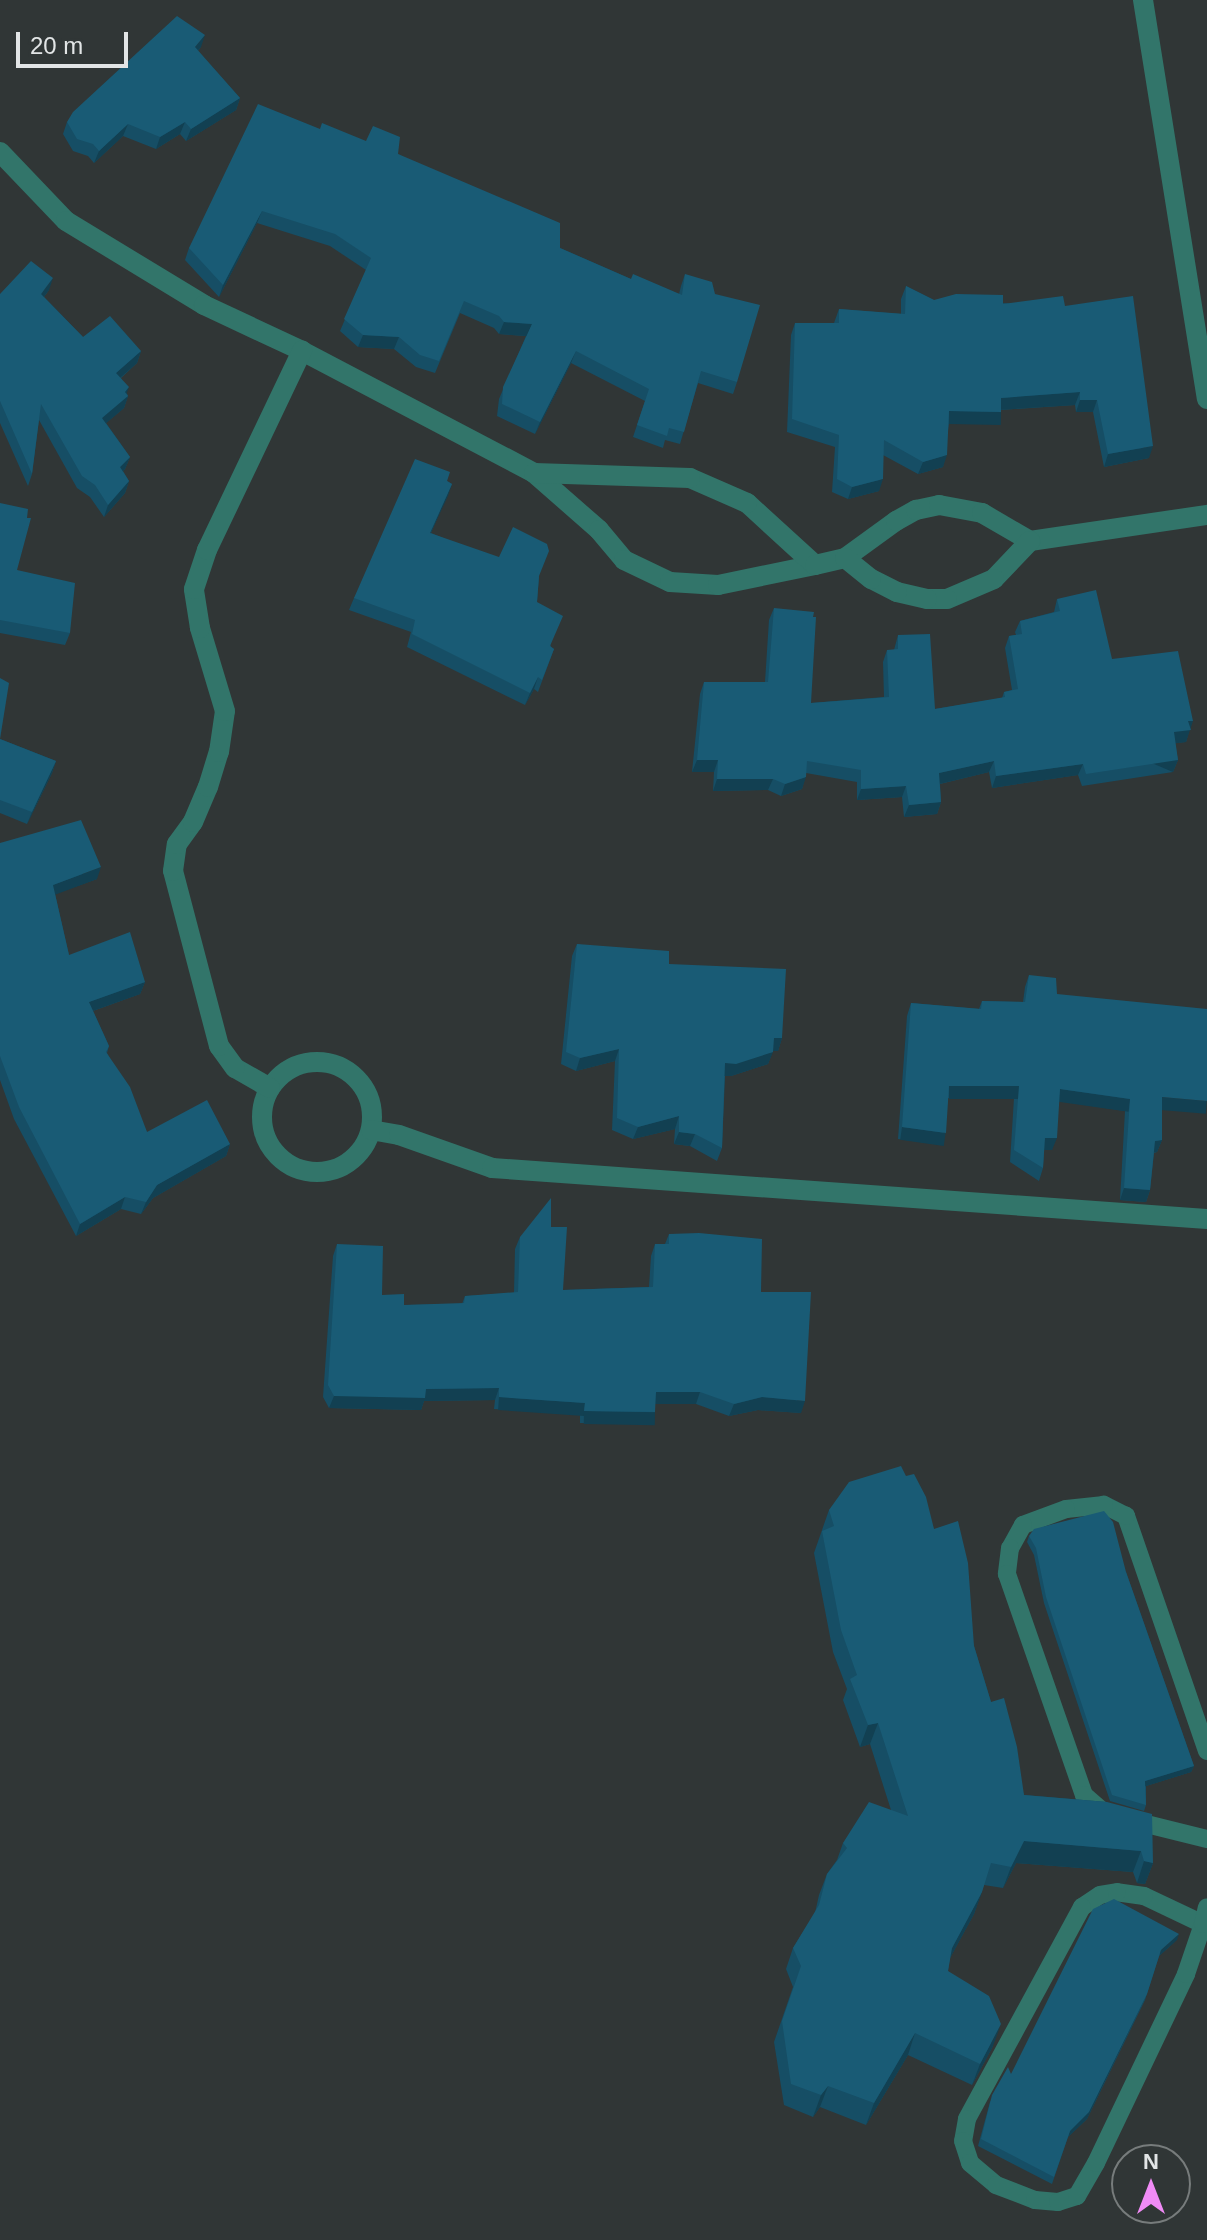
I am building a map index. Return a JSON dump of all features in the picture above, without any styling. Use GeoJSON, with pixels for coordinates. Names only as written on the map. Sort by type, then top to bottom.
{"type":"FeatureCollection","features":[{"type":"Feature","properties":{"kind":"street"},"geometry":{"type":"LineString","coordinates":[[1143,0],[1207,399]]}},
{"type":"Feature","properties":{"kind":"street"},"geometry":{"type":"LineString","coordinates":[[0,152],[66,221],[204,305],[302,351],[534,473],[599,530],[624,560],[670,582],[718,585],[845,558],[896,521],[916,510],[939,505],[982,513],[1030,541]]}},
{"type":"Feature","properties":{"kind":"street"},"geometry":{"type":"LineString","coordinates":[[270,1088],[235,1068],[219,1046],[173,871],[177,844],[193,822],[208,787],[219,752],[225,711],[200,628],[194,589],[207,550],[302,351]]}},
{"type":"Feature","properties":{"kind":"street"},"geometry":{"type":"LineString","coordinates":[[534,473],[690,478],[747,503],[815,565]]}},
{"type":"Feature","properties":{"kind":"street"},"geometry":{"type":"LineString","coordinates":[[845,558],[871,579],[897,592],[927,599],[947,599],[982,587],[994,579],[1030,541],[1207,515]]}},
{"type":"Feature","properties":{"kind":"street"},"geometry":{"type":"LineString","coordinates":[[315,1062],[333,1064],[349,1072],[362,1084],[370,1101],[371,1130],[360,1152],[346,1164],[311,1172],[293,1166],[278,1156],[267,1141],[262,1124],[263,1106],[270,1088],[281,1074],[315,1062]]}},
{"type":"Feature","properties":{"kind":"street"},"geometry":{"type":"LineString","coordinates":[[371,1130],[399,1135],[492,1168],[1207,1219]]}},
{"type":"Feature","properties":{"kind":"lane"},"geometry":{"type":"LineString","coordinates":[[1207,1751],[1126,1516],[1104,1505],[1066,1509],[1023,1525],[1010,1548],[1007,1574],[1084,1795],[1106,1814],[1207,1839]]}},
{"type":"Feature","properties":{"kind":"lane"},"geometry":{"type":"LineString","coordinates":[[1117,1892],[1144,1896],[1205,1915],[1186,1974],[1077,2196],[1058,2202],[1035,2200],[996,2185],[970,2163],[963,2141],[967,2119],[1082,1907],[1100,1895],[1117,1892]]}},
{"type":"Feature","properties":{"kind":"building"},"geometry":{"type":"Polygon","coordinates":[[[177,16],[205,35],[195,47],[240,98],[191,129],[185,122],[160,137],[128,124],[99,151],[93,144],[77,139],[67,122],[73,112],[177,16]]]}},
{"type":"Feature","properties":{"kind":"building"},"geometry":{"type":"Polygon","coordinates":[[[258,104],[320,129],[322,123],[366,141],[373,126],[400,137],[398,154],[560,223],[560,248],[631,279],[633,274],[682,295],[685,274],[712,282],[715,294],[760,305],[737,382],[701,371],[684,432],[669,428],[667,436],[637,425],[649,389],[576,351],[540,422],[502,404],[503,387],[532,324],[504,322],[499,316],[464,301],[439,361],[420,355],[399,337],[363,335],[344,319],[371,258],[335,234],[262,211],[223,285],[189,248],[258,104]]]}},
{"type":"Feature","properties":{"kind":"building"},"geometry":{"type":"Polygon","coordinates":[[[31,261],[53,278],[41,294],[83,337],[110,316],[141,351],[116,373],[129,387],[125,392],[128,396],[102,418],[130,457],[120,467],[129,481],[108,505],[95,485],[82,476],[41,404],[32,474],[0,401],[0,294],[31,261]]]}},
{"type":"Feature","properties":{"kind":"building"},"geometry":{"type":"Polygon","coordinates":[[[906,286],[934,300],[956,294],[1003,295],[1003,304],[1063,296],[1065,306],[1133,296],[1153,446],[1108,454],[1097,400],[1080,400],[1080,392],[1001,398],[1001,412],[949,411],[947,455],[923,462],[884,440],[883,479],[852,487],[837,479],[839,435],[792,419],[795,323],[839,323],[839,309],[905,314],[906,286]]]}},
{"type":"Feature","properties":{"kind":"building"},"geometry":{"type":"Polygon","coordinates":[[[415,459],[450,472],[447,481],[452,484],[430,533],[499,557],[513,527],[547,544],[549,551],[539,576],[537,602],[563,616],[550,646],[554,649],[542,680],[538,677],[530,693],[412,634],[415,620],[354,598],[415,459]]]}},
{"type":"Feature","properties":{"kind":"building"},"geometry":{"type":"Polygon","coordinates":[[[0,503],[28,509],[27,518],[31,518],[17,570],[75,583],[70,633],[0,620],[0,503]]]}},
{"type":"Feature","properties":{"kind":"building"},"geometry":{"type":"Polygon","coordinates":[[[1096,590],[1112,659],[1178,651],[1193,721],[1188,721],[1191,730],[1174,732],[1178,760],[1086,774],[1083,764],[996,776],[994,761],[939,773],[941,802],[909,805],[906,786],[861,789],[861,770],[807,761],[806,777],[785,784],[773,779],[717,779],[718,760],[697,760],[704,682],[768,682],[774,608],[814,612],[813,617],[816,617],[811,703],[889,697],[887,650],[898,649],[898,635],[930,634],[935,709],[1005,697],[1004,692],[1018,689],[1009,636],[1022,634],[1020,621],[1060,611],[1057,599],[1096,590]]]}},
{"type":"Feature","properties":{"kind":"building"},"geometry":{"type":"Polygon","coordinates":[[[0,678],[9,683],[0,739],[0,678]]]}},
{"type":"Feature","properties":{"kind":"building"},"geometry":{"type":"Polygon","coordinates":[[[0,739],[56,761],[32,812],[0,800],[0,739]]]}},
{"type":"Feature","properties":{"kind":"building"},"geometry":{"type":"Polygon","coordinates":[[[81,820],[101,867],[53,885],[69,955],[130,932],[145,982],[89,1002],[109,1046],[106,1052],[130,1087],[147,1132],[207,1100],[230,1144],[157,1185],[146,1202],[125,1197],[80,1224],[19,1107],[0,1056],[0,843],[81,820]]]}},
{"type":"Feature","properties":{"kind":"building"},"geometry":{"type":"Polygon","coordinates":[[[577,944],[669,951],[669,964],[786,969],[782,1038],[774,1038],[773,1052],[736,1064],[725,1063],[722,1148],[695,1134],[679,1132],[679,1116],[638,1127],[617,1118],[619,1049],[580,1058],[566,1052],[577,944]]]}},
{"type":"Feature","properties":{"kind":"building"},"geometry":{"type":"Polygon","coordinates":[[[1029,975],[1056,978],[1057,994],[1207,1009],[1207,1101],[1162,1097],[1162,1140],[1155,1141],[1150,1190],[1124,1188],[1130,1099],[1060,1089],[1057,1138],[1045,1138],[1043,1168],[1014,1150],[1019,1086],[949,1086],[946,1133],[902,1127],[911,1003],[981,1009],[982,1001],[1025,1002],[1029,975]]]}},
{"type":"Feature","properties":{"kind":"building"},"geometry":{"type":"Polygon","coordinates":[[[551,1198],[551,1227],[567,1227],[563,1290],[653,1287],[655,1244],[669,1244],[669,1234],[699,1233],[762,1239],[761,1292],[811,1292],[805,1401],[762,1397],[734,1404],[700,1392],[656,1392],[655,1412],[584,1411],[585,1403],[499,1397],[499,1388],[426,1389],[425,1398],[334,1396],[328,1385],[337,1244],[383,1246],[382,1295],[404,1294],[404,1305],[464,1303],[465,1296],[518,1292],[520,1237],[551,1198]]]}},
{"type":"Feature","properties":{"kind":"building"},"geometry":{"type":"Polygon","coordinates":[[[901,1466],[906,1476],[914,1474],[926,1497],[934,1529],[958,1521],[968,1563],[974,1646],[991,1702],[1004,1698],[1017,1747],[1024,1795],[1107,1802],[1152,1814],[1153,1863],[1144,1861],[1141,1851],[1024,1841],[1011,1867],[991,1863],[982,1892],[952,1948],[948,1971],[989,1996],[1001,2024],[980,2064],[915,2033],[874,2103],[828,2086],[821,2095],[791,2084],[782,2021],[801,1966],[793,1948],[819,1905],[827,1874],[847,1848],[843,1843],[869,1802],[908,1816],[878,1723],[868,1725],[850,1679],[857,1675],[841,1630],[822,1531],[834,1526],[829,1510],[849,1482],[901,1466]]]}},
{"type":"Feature","properties":{"kind":"building"},"geometry":{"type":"Polygon","coordinates":[[[1104,1511],[1113,1522],[1126,1572],[1194,1766],[1145,1781],[1146,1805],[1112,1795],[1046,1597],[1036,1548],[1029,1536],[1034,1529],[1104,1511]]]}},
{"type":"Feature","properties":{"kind":"building"},"geometry":{"type":"Polygon","coordinates":[[[1114,1899],[1179,1934],[1161,1950],[1147,1994],[1089,2112],[1070,2131],[1054,2177],[981,2139],[992,2095],[1008,2067],[1011,2074],[1093,1909],[1114,1899]]]}}]}
